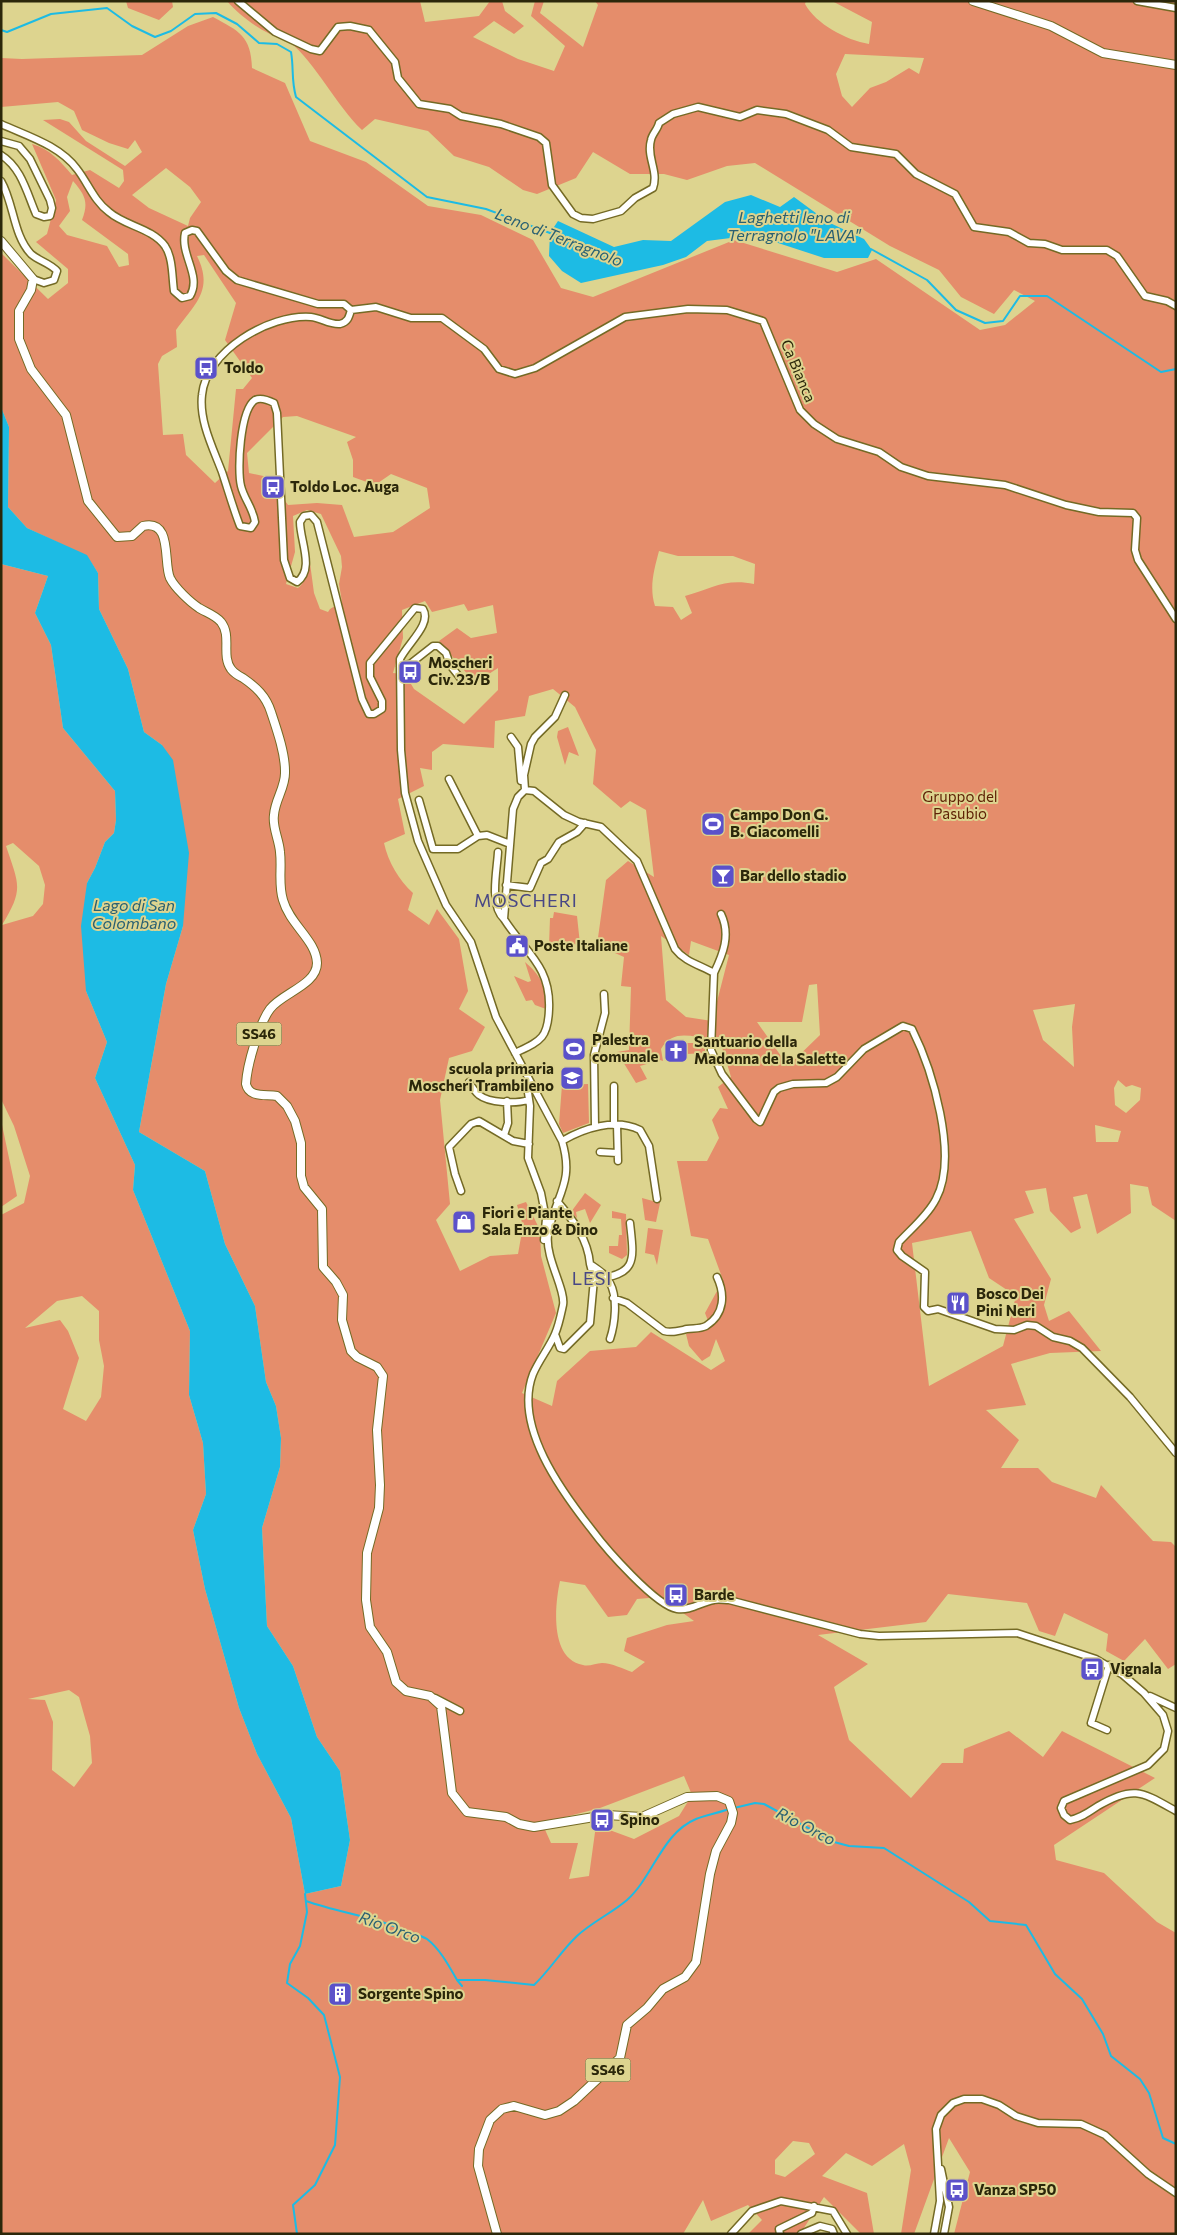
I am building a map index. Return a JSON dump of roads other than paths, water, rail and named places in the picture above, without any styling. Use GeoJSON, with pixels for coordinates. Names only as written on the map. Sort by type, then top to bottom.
{"type":"FeatureCollection","features":[{"type":"Feature","properties":{"kind":"main road"},"geometry":{"type":"LineString","coordinates":[[973,1],[1052,26],[1103,54],[1176,65]]}},
{"type":"Feature","properties":{"kind":"main road"},"geometry":{"type":"LineString","coordinates":[[1,240],[33,278]]}},
{"type":"Feature","properties":{"kind":"main road","name":"SS46"},"geometry":{"type":"LineString","coordinates":[[33,278],[31,290],[19,312],[19,339],[31,369],[66,416],[88,501],[118,537],[132,536],[142,526],[157,528],[164,538],[169,577],[198,608],[213,615],[221,623],[227,633],[228,662],[232,670],[256,687],[264,697],[270,710],[285,768],[285,779],[275,803],[273,817],[280,852],[281,891],[289,917],[307,938],[314,951],[317,964],[314,975],[270,1008],[262,1025],[246,1080],[246,1088],[253,1094],[277,1096],[287,1106],[295,1121],[301,1142],[301,1176],[304,1187],[322,1209],[324,1235],[323,1267],[336,1282],[343,1295],[342,1320],[351,1351],[357,1357],[377,1367],[382,1376],[377,1430],[380,1485],[379,1508],[366,1554],[367,1614],[370,1627],[387,1652],[396,1682],[406,1691],[430,1696],[440,1706],[452,1793],[467,1812],[506,1817],[519,1824],[534,1827],[606,1815],[642,1817],[687,1797],[717,1796],[729,1801],[732,1813],[730,1822],[716,1851],[710,1874],[696,1962],[684,1977],[663,1989],[647,2008],[627,2025],[620,2058],[574,2101],[559,2111],[545,2115],[514,2106],[502,2110],[490,2120],[479,2150],[478,2166],[497,2234]]}},
{"type":"Feature","properties":{"kind":"street"},"geometry":{"type":"LineString","coordinates":[[238,1],[275,32],[310,49],[320,51],[338,27],[350,26],[369,30],[395,62],[398,78],[419,104],[450,109],[461,116],[501,124],[539,137],[546,143],[552,185],[573,214],[581,218],[593,219],[621,211],[635,198],[653,188],[655,170],[651,156],[650,140],[657,131],[659,122],[673,114],[698,107],[740,117],[756,110],[786,114],[828,130],[851,147],[896,154],[916,174],[955,194],[974,228],[1009,232],[1029,243],[1045,244],[1062,250],[1107,250],[1117,256],[1145,296],[1167,300],[1176,306]]}},
{"type":"Feature","properties":{"kind":"street"},"geometry":{"type":"LineString","coordinates":[[1137,1],[1176,8]]}},
{"type":"Feature","properties":{"kind":"street","name":"Ca Bianca"},"geometry":{"type":"LineString","coordinates":[[1,124],[44,143],[61,154],[76,168],[95,198],[109,213],[156,238],[165,246],[170,257],[174,291],[182,298],[190,296],[195,288],[194,276],[184,251],[185,233],[192,230],[197,232],[226,271],[237,280],[318,304],[344,304],[351,310],[376,308],[411,318],[442,318],[484,349],[499,369],[515,374],[535,368],[625,317],[688,309],[728,310],[763,321],[800,410],[814,424],[837,439],[879,452],[901,467],[928,476],[1006,485],[1066,505],[1100,512],[1133,513],[1137,518],[1135,550],[1138,560],[1176,619]]}},
{"type":"Feature","properties":{"kind":"street"},"geometry":{"type":"LineString","coordinates":[[1,141],[19,146],[30,159],[50,200],[52,208],[50,216],[44,217],[36,214],[20,175],[12,163],[1,155]]}},
{"type":"Feature","properties":{"kind":"street"},"geometry":{"type":"LineString","coordinates":[[1,181],[11,201],[24,242],[32,255],[51,265],[57,272],[54,280],[44,283],[33,278]]}},
{"type":"Feature","properties":{"kind":"street"},"geometry":{"type":"LineString","coordinates":[[351,310],[349,318],[343,323],[335,324],[312,317],[283,320],[250,333],[226,352],[208,373],[202,396],[202,417],[240,526],[250,528],[255,522],[254,515],[241,488],[238,469],[240,445],[250,407],[255,400],[263,398],[274,402],[277,412],[284,560],[290,578],[297,582],[302,579],[306,570],[300,522],[304,516],[311,515],[317,522],[362,699],[369,714],[374,714],[382,709],[382,701],[370,677],[370,663],[415,608],[423,610],[426,615],[426,623],[407,646],[400,666],[400,750],[405,793],[418,841],[446,905],[471,942],[496,1017],[562,1141],[568,1170],[565,1184],[557,1201],[548,1238],[551,1263]]}},
{"type":"Feature","properties":{"kind":"street"},"geometry":{"type":"LineString","coordinates":[[400,666],[410,664],[433,646],[438,646],[446,653],[450,665],[460,679]]}},
{"type":"Feature","properties":{"kind":"street"},"geometry":{"type":"LineString","coordinates":[[504,919],[513,809],[518,797],[525,788],[524,775],[535,737],[555,717],[566,695]]}},
{"type":"Feature","properties":{"kind":"street"},"geometry":{"type":"LineString","coordinates":[[511,737],[518,746],[521,781],[525,788],[534,791],[564,815],[601,827],[637,861],[675,950],[685,960],[699,964],[714,973]]}},
{"type":"Feature","properties":{"kind":"street"},"geometry":{"type":"LineString","coordinates":[[449,779],[478,836]]}},
{"type":"Feature","properties":{"kind":"street"},"geometry":{"type":"LineString","coordinates":[[419,800],[433,849],[458,850],[478,836],[488,835],[510,844]]}},
{"type":"Feature","properties":{"kind":"street"},"geometry":{"type":"LineString","coordinates":[[506,885],[530,888],[541,863],[548,859],[559,842],[577,832],[585,823]]}},
{"type":"Feature","properties":{"kind":"street"},"geometry":{"type":"LineString","coordinates":[[498,852],[496,903],[499,914],[542,969],[550,996],[547,1029],[544,1036],[537,1042],[515,1053]]}},
{"type":"Feature","properties":{"kind":"street"},"geometry":{"type":"LineString","coordinates":[[721,914],[727,933],[726,944],[714,973],[711,1050],[722,1074],[743,1104],[760,1122],[774,1092],[779,1088],[793,1084],[826,1083],[837,1077],[864,1049],[903,1026],[912,1029],[920,1046],[935,1093],[945,1140],[942,1184],[936,1200],[899,1242],[897,1250],[902,1256],[925,1272],[924,1307],[928,1312],[938,1309],[995,1329],[1014,1330],[1027,1325],[1036,1326],[1053,1337],[1070,1341],[1082,1348],[1130,1397],[1176,1453]]}},
{"type":"Feature","properties":{"kind":"street"},"geometry":{"type":"LineString","coordinates":[[595,1127],[594,1055],[605,1013],[604,994]]}},
{"type":"Feature","properties":{"kind":"street"},"geometry":{"type":"LineString","coordinates":[[469,1082],[480,1096],[507,1102],[528,1100]]}},
{"type":"Feature","properties":{"kind":"street"},"geometry":{"type":"LineString","coordinates":[[531,1085],[526,1086],[530,1106],[530,1166],[541,1193],[546,1219],[545,1248],[564,1302],[556,1334],[530,1383],[530,1407],[536,1440],[546,1462],[574,1507],[598,1538],[626,1569],[667,1606],[678,1609],[690,1609],[713,1600],[729,1600],[860,1634],[879,1636],[1017,1633],[1109,1665],[1144,1693],[1163,1716],[1168,1731],[1164,1750],[1148,1765],[1064,1801],[1061,1808],[1064,1815],[1070,1820],[1078,1818],[1117,1795],[1129,1792],[1146,1794],[1176,1811]]}},
{"type":"Feature","properties":{"kind":"street"},"geometry":{"type":"LineString","coordinates":[[614,1086],[618,1162]]}},
{"type":"Feature","properties":{"kind":"street"},"geometry":{"type":"LineString","coordinates":[[504,1135],[508,1123],[507,1102]]}},
{"type":"Feature","properties":{"kind":"street"},"geometry":{"type":"LineString","coordinates":[[461,1191],[455,1174],[450,1146],[470,1124],[479,1121],[513,1142],[529,1144]]}},
{"type":"Feature","properties":{"kind":"street"},"geometry":{"type":"LineString","coordinates":[[562,1141],[595,1127],[634,1127],[645,1135],[649,1146],[657,1198]]}},
{"type":"Feature","properties":{"kind":"street"},"geometry":{"type":"LineString","coordinates":[[600,1152],[617,1153]]}},
{"type":"Feature","properties":{"kind":"street"},"geometry":{"type":"LineString","coordinates":[[556,1334],[560,1348],[564,1349],[590,1323],[594,1279],[589,1249],[585,1240],[557,1201]]}},
{"type":"Feature","properties":{"kind":"street"},"geometry":{"type":"LineString","coordinates":[[594,1279],[623,1273],[631,1265],[633,1257],[630,1223]]}},
{"type":"Feature","properties":{"kind":"street"},"geometry":{"type":"LineString","coordinates":[[590,1264],[610,1283],[614,1298],[613,1329],[610,1340]]}},
{"type":"Feature","properties":{"kind":"street"},"geometry":{"type":"LineString","coordinates":[[614,1298],[627,1303],[664,1331],[670,1333],[698,1329],[706,1326],[714,1319],[722,1306],[722,1289],[717,1277]]}},
{"type":"Feature","properties":{"kind":"street"},"geometry":{"type":"LineString","coordinates":[[1107,1730],[1091,1722],[1109,1665]]}},
{"type":"Feature","properties":{"kind":"street"},"geometry":{"type":"LineString","coordinates":[[1144,1693],[1176,1708]]}},
{"type":"Feature","properties":{"kind":"street"},"geometry":{"type":"LineString","coordinates":[[430,1696],[460,1711]]}},
{"type":"Feature","properties":{"kind":"street"},"geometry":{"type":"LineString","coordinates":[[934,2234],[940,2201],[936,2129],[941,2115],[953,2103],[964,2099],[982,2099],[999,2105],[1016,2116],[1038,2123],[1081,2124],[1105,2136],[1148,2174],[1176,2193]]}},
{"type":"Feature","properties":{"kind":"street"},"geometry":{"type":"LineString","coordinates":[[937,2148],[949,2208],[944,2234]]}},
{"type":"Feature","properties":{"kind":"street"},"geometry":{"type":"LineString","coordinates":[[730,2234],[752,2211],[781,2201],[833,2211],[847,2234]]}},
{"type":"Feature","properties":{"kind":"street"},"geometry":{"type":"LineString","coordinates":[[780,2234],[779,2229],[812,2213],[814,2206]]}},
{"type":"Feature","properties":{"kind":"street"},"geometry":{"type":"LineString","coordinates":[[801,2234],[820,2226],[832,2229],[834,2234]]}},
{"type":"Feature","properties":{"kind":"water","name":"Laghetti leno di Terragnolo \"LAVA\""},"geometry":{"type":"Polygon","coordinates":[[[751,195],[780,207],[794,197],[828,222],[864,239],[872,250],[868,258],[824,258],[754,235],[707,241],[686,257],[663,265],[581,283],[562,271],[549,256],[550,233],[558,221],[614,247],[643,240],[671,241],[725,202],[751,195]]]}},
{"type":"Feature","properties":{"kind":"water","name":"Lago di San Colombano"},"geometry":{"type":"Polygon","coordinates":[[[1,407],[9,427],[8,507],[27,528],[87,555],[98,573],[99,609],[128,669],[144,732],[162,745],[173,760],[189,853],[183,926],[166,984],[139,1132],[205,1171],[225,1244],[255,1306],[266,1382],[276,1406],[281,1438],[280,1467],[262,1528],[267,1626],[293,1666],[317,1737],[340,1771],[350,1840],[341,1886],[305,1894],[291,1818],[257,1754],[239,1708],[205,1589],[193,1530],[206,1494],[203,1443],[189,1395],[190,1331],[133,1190],[135,1165],[95,1078],[107,1042],[86,991],[81,926],[87,883],[105,842],[114,833],[116,820],[115,791],[63,728],[51,645],[35,613],[48,576],[1,564],[1,407]]]}},
{"type":"Feature","properties":{"kind":"waterway","name":"Leno di Terragnolo"},"geometry":{"type":"LineString","coordinates":[[1,30],[7,32],[51,14],[107,8],[132,26],[155,37],[171,31],[195,14],[216,13],[237,24],[259,43],[277,44],[291,52],[296,97],[427,197],[486,209],[550,233]]}},
{"type":"Feature","properties":{"kind":"waterway","name":"Leno di Terragnolo"},"geometry":{"type":"LineString","coordinates":[[871,249],[927,280],[956,310],[985,323],[1003,321],[1020,296],[1047,296],[1161,372],[1176,369]]}},
{"type":"Feature","properties":{"kind":"waterway","name":"Rio Orco"},"geometry":{"type":"LineString","coordinates":[[734,1808],[755,1803],[764,1804],[834,1842],[849,1846],[884,1848],[969,1902],[990,1921],[1026,1925],[1055,1974],[1082,1999],[1103,2034],[1111,2056],[1140,2079],[1149,2093],[1163,2138],[1176,2144]]}},
{"type":"Feature","properties":{"kind":"waterway","name":"Rio Orco"},"geometry":{"type":"LineString","coordinates":[[306,1901],[384,1923],[425,1938],[440,1953],[457,1980],[485,1980],[534,1985],[577,1936],[627,1900],[644,1880],[675,1834],[696,1819],[729,1809]]}},
{"type":"Feature","properties":{"kind":"waterway"},"geometry":{"type":"LineString","coordinates":[[297,2234],[293,2205],[315,2185],[335,2145],[340,2077],[324,2015],[308,1998],[287,1983],[290,1964],[300,1946],[307,1912],[305,1894]]}},
{"type":"Feature","properties":{"kind":"waterway","name":"Rio Orco"},"geometry":{"type":"LineString","coordinates":[[457,1980],[462,1986]]}},
{"type":"Feature","properties":{"kind":"place","name":"Toldo"},"geometry":{"type":"Point","coordinates":[206,368]}},
{"type":"Feature","properties":{"kind":"place","name":"Toldo Loc. Auga"},"geometry":{"type":"Point","coordinates":[273,487]}},
{"type":"Feature","properties":{"kind":"place","name":"Moscheri Civ. 23/B"},"geometry":{"type":"Point","coordinates":[410,672]}},
{"type":"Feature","properties":{"kind":"place","name":"Campo Don G. B. Giacomelli"},"geometry":{"type":"Point","coordinates":[713,824]}},
{"type":"Feature","properties":{"kind":"place","name":"Bar dello stadio"},"geometry":{"type":"Point","coordinates":[723,876]}},
{"type":"Feature","properties":{"kind":"place","name":"Poste Italiane"},"geometry":{"type":"Point","coordinates":[517,946]}},
{"type":"Feature","properties":{"kind":"place","name":"Palestra comunale"},"geometry":{"type":"Point","coordinates":[574,1049]}},
{"type":"Feature","properties":{"kind":"place","name":"Santuario della Madonna de la Salette"},"geometry":{"type":"Point","coordinates":[676,1051]}},
{"type":"Feature","properties":{"kind":"place","name":"scuola primaria Moscheri Trambileno"},"geometry":{"type":"Point","coordinates":[572,1078]}},
{"type":"Feature","properties":{"kind":"place","name":"Fiori e Piante Sala Enzo & Dino"},"geometry":{"type":"Point","coordinates":[464,1222]}},
{"type":"Feature","properties":{"kind":"place","name":"Bosco Dei Pini Neri"},"geometry":{"type":"Point","coordinates":[958,1303]}},
{"type":"Feature","properties":{"kind":"place","name":"Barde"},"geometry":{"type":"Point","coordinates":[676,1595]}},
{"type":"Feature","properties":{"kind":"place","name":"Vignala"},"geometry":{"type":"Point","coordinates":[1092,1669]}},
{"type":"Feature","properties":{"kind":"place","name":"Spino"},"geometry":{"type":"Point","coordinates":[602,1820]}},
{"type":"Feature","properties":{"kind":"place","name":"Sorgente Spino"},"geometry":{"type":"Point","coordinates":[340,1994]}},
{"type":"Feature","properties":{"kind":"place","name":"Vanza SP50"},"geometry":{"type":"Point","coordinates":[957,2190]}},
{"type":"Feature","properties":{"kind":"district","name":"MOSCHERI"},"geometry":{"type":"Point","coordinates":[526,901]}},
{"type":"Feature","properties":{"kind":"district","name":"LESI"},"geometry":{"type":"Point","coordinates":[592,1279]}},
{"type":"Feature","properties":{"kind":"park label","name":"Gruppo del Pasubio"},"geometry":{"type":"Point","coordinates":[960,806]}}]}
